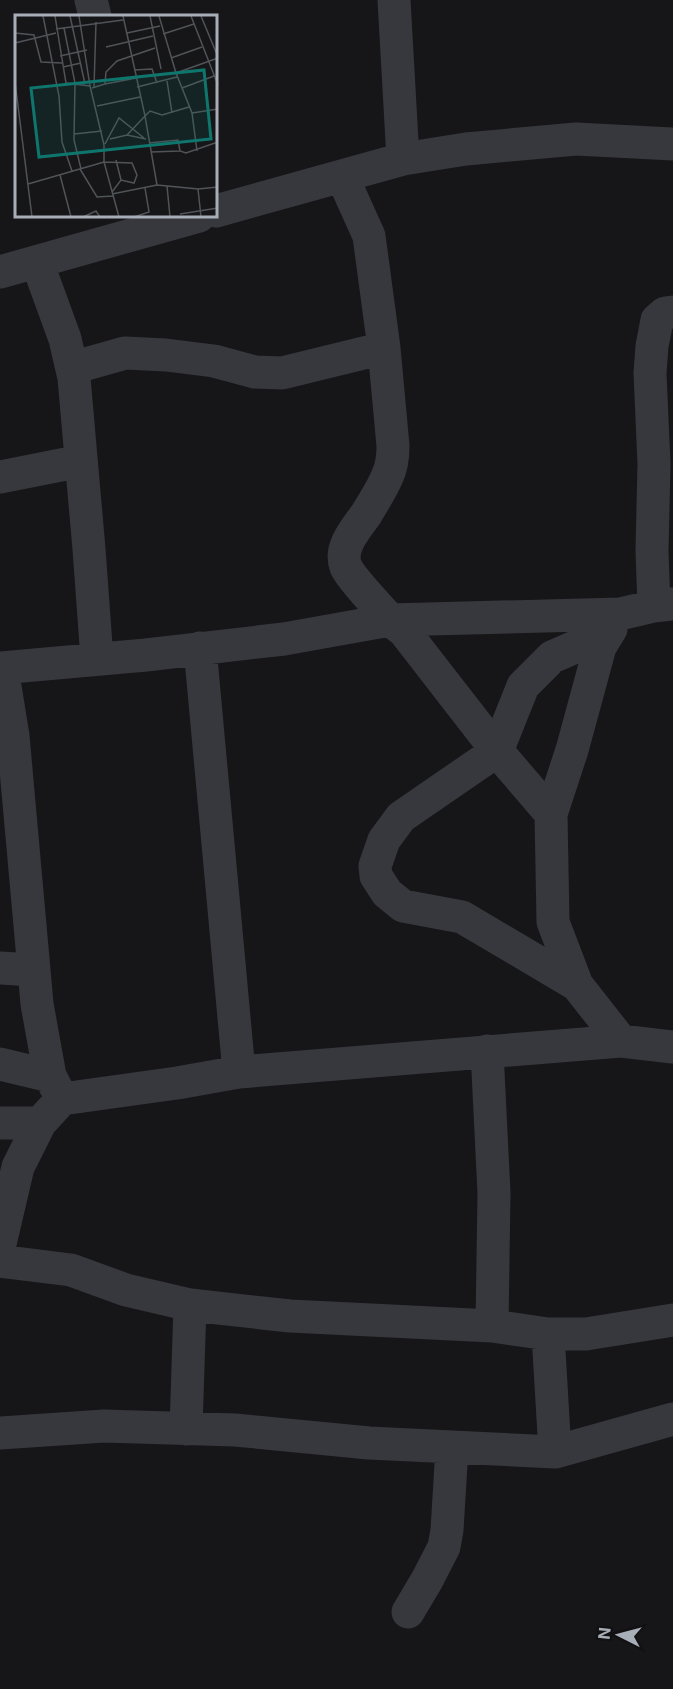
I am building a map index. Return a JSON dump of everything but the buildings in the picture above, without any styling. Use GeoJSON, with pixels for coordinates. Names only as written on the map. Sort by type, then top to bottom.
{"type":"FeatureCollection","features":[{"type":"Feature","properties":{"kind":"street"},"geometry":{"type":"LineString","coordinates":[[91,0],[95,15]]}},
{"type":"Feature","properties":{"kind":"street"},"geometry":{"type":"LineString","coordinates":[[394,0],[402,159]]}},
{"type":"Feature","properties":{"kind":"street"},"geometry":{"type":"LineString","coordinates":[[218,210],[402,159],[466,149],[576,139],[673,144]]}},
{"type":"Feature","properties":{"kind":"street"},"geometry":{"type":"LineString","coordinates":[[342,176],[369,236],[384,348],[393,446],[393,461],[388,477],[350,537],[345,552],[345,566],[390,620],[404,631],[497,751],[551,814]]}},
{"type":"Feature","properties":{"kind":"street"},"geometry":{"type":"LineString","coordinates":[[0,272],[37,262],[146,223],[184,218]]}},
{"type":"Feature","properties":{"kind":"street"},"geometry":{"type":"LineString","coordinates":[[37,262],[65,339],[72,368],[97,659]]}},
{"type":"Feature","properties":{"kind":"street"},"geometry":{"type":"LineString","coordinates":[[0,1244],[9,1168],[39,1123],[56,1087],[37,1004],[13,735],[1,668],[146,655],[284,639],[390,620],[620,614],[663,605],[652,551],[654,464],[650,373],[657,321],[665,314],[673,312]]}},
{"type":"Feature","properties":{"kind":"street"},"geometry":{"type":"LineString","coordinates":[[72,368],[125,353],[214,361],[255,372],[282,373],[384,348]]}},
{"type":"Feature","properties":{"kind":"street"},"geometry":{"type":"LineString","coordinates":[[0,477],[81,461]]}},
{"type":"Feature","properties":{"kind":"street"},"geometry":{"type":"LineString","coordinates":[[620,614],[600,647],[572,750],[551,814],[553,922],[576,985],[621,1041]]}},
{"type":"Feature","properties":{"kind":"street"},"geometry":{"type":"LineString","coordinates":[[576,985],[462,917],[403,906],[387,893],[376,876],[375,866],[384,840],[401,817],[497,751],[523,686],[544,664],[552,657],[575,646],[600,647]]}},
{"type":"Feature","properties":{"kind":"street"},"geometry":{"type":"LineString","coordinates":[[200,648],[239,1072]]}},
{"type":"Feature","properties":{"kind":"street"},"geometry":{"type":"LineString","coordinates":[[0,968],[34,970]]}},
{"type":"Feature","properties":{"kind":"street"},"geometry":{"type":"LineString","coordinates":[[0,1064],[56,1087],[177,1083],[239,1072],[621,1041],[673,1047]]}},
{"type":"Feature","properties":{"kind":"street"},"geometry":{"type":"LineString","coordinates":[[487,1052],[494,1193],[492,1326]]}},
{"type":"Feature","properties":{"kind":"street"},"geometry":{"type":"LineString","coordinates":[[0,1123],[39,1123]]}},
{"type":"Feature","properties":{"kind":"street"},"geometry":{"type":"LineString","coordinates":[[0,1261],[71,1270],[126,1290],[190,1305],[290,1316],[492,1326],[548,1334],[586,1334],[673,1320]]}},
{"type":"Feature","properties":{"kind":"street"},"geometry":{"type":"LineString","coordinates":[[186,1429],[190,1305]]}},
{"type":"Feature","properties":{"kind":"street"},"geometry":{"type":"LineString","coordinates":[[548,1334],[555,1452]]}},
{"type":"Feature","properties":{"kind":"street"},"geometry":{"type":"LineString","coordinates":[[0,1433],[104,1426],[235,1430],[369,1443],[555,1452],[673,1419]]}},
{"type":"Feature","properties":{"kind":"street"},"geometry":{"type":"LineString","coordinates":[[408,1612],[444,1546],[452,1448]]}}]}
